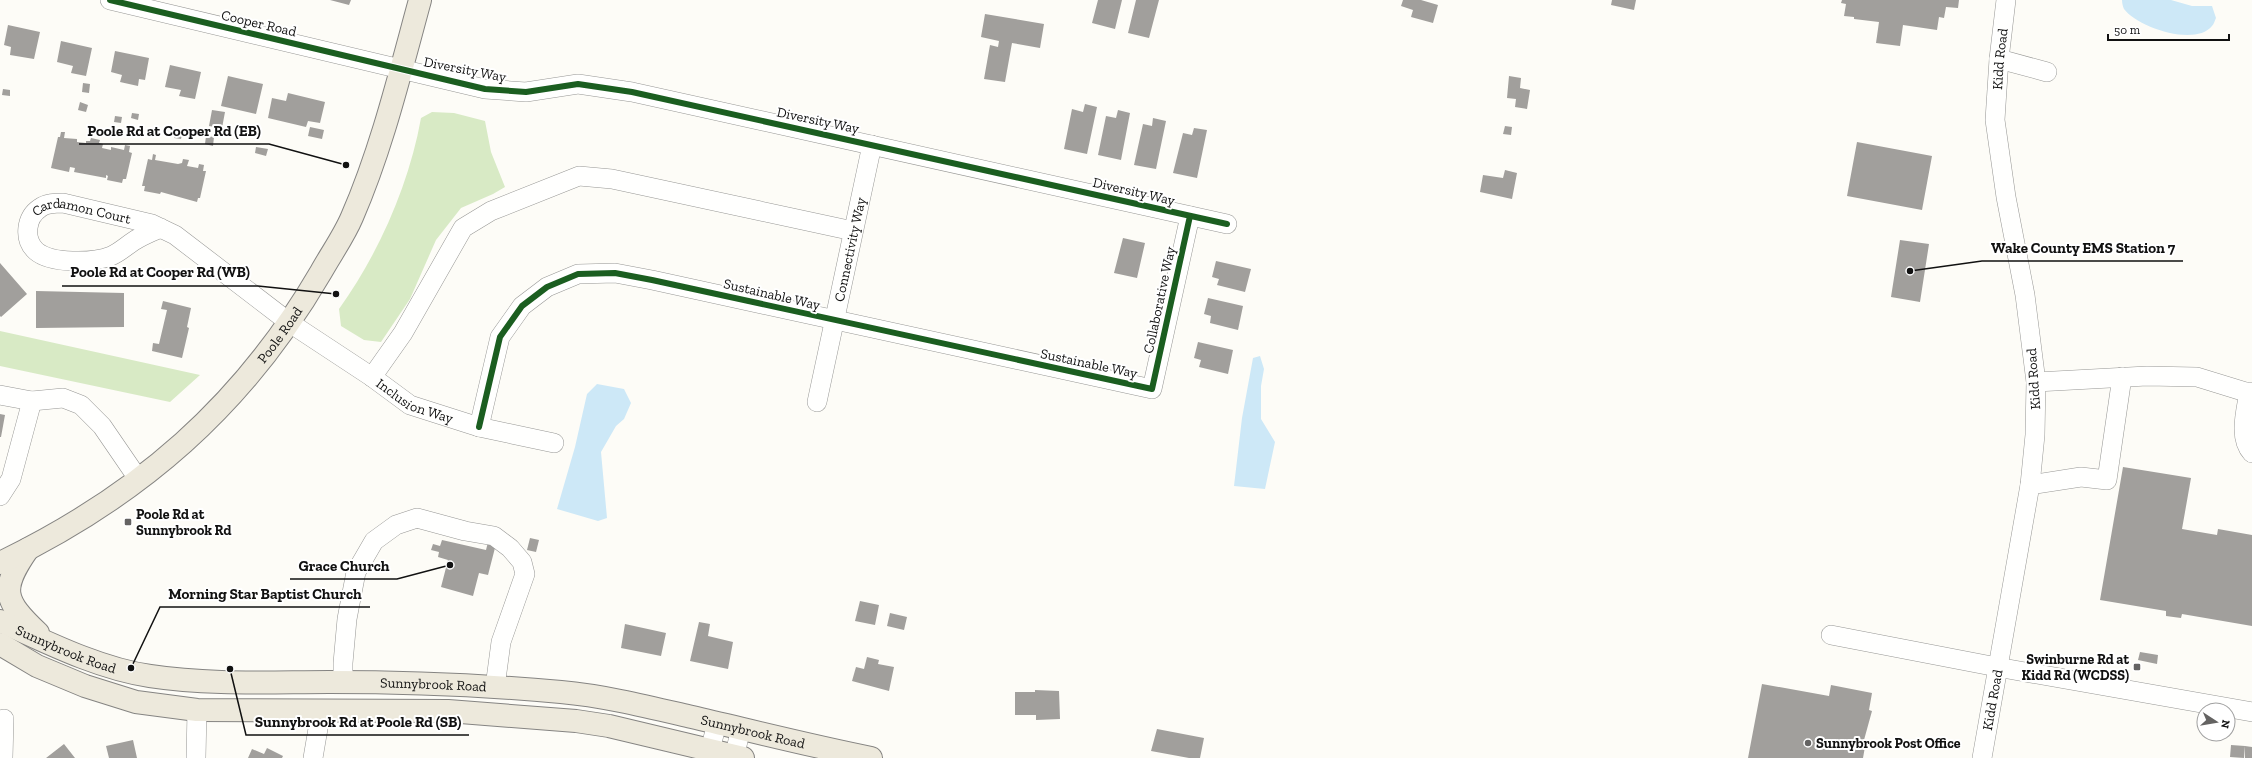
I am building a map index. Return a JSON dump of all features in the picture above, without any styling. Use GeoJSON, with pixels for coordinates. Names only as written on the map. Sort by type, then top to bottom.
{"type":"FeatureCollection","features":[{"type":"Feature","properties":{"kind":"main road","name":"Poole Road"},"geometry":{"type":"LineString","coordinates":[[0,563],[69,528],[139,480],[176,452],[262,362],[290,323],[351,219],[372,169],[402,69],[420,0]]}},
{"type":"Feature","properties":{"kind":"main road"},"geometry":{"type":"LineString","coordinates":[[28,549],[13,571],[8,589],[10,597],[20,616],[54,646]]}},
{"type":"Feature","properties":{"kind":"main road","name":"Sunnybrook Road"},"geometry":{"type":"LineString","coordinates":[[0,620],[54,646],[95,661],[149,676],[211,681],[279,683],[343,682],[494,687],[564,692],[613,700],[871,758]]}},
{"type":"Feature","properties":{"kind":"main road","name":"Sunnybrook Road"},"geometry":{"type":"LineString","coordinates":[[0,644],[37,666],[85,686],[136,702],[197,710],[378,710],[495,713],[576,721],[609,726],[708,754],[737,757]]}},
{"type":"Feature","properties":{"kind":"main road"},"geometry":{"type":"LineString","coordinates":[[378,710],[413,697],[485,698],[494,687]]}},
{"type":"Feature","properties":{"kind":"street","name":"Cooper Road"},"geometry":{"type":"LineString","coordinates":[[110,0],[402,69]]}},
{"type":"Feature","properties":{"kind":"street","name":"Kidd Road"},"geometry":{"type":"LineString","coordinates":[[1982,758],[1996,667],[2030,485],[2035,435],[2036,382],[2025,295],[2006,197],[1995,120],[1998,60],[2006,0]]}},
{"type":"Feature","properties":{"kind":"street"},"geometry":{"type":"LineString","coordinates":[[1998,60],[2047,72]]}},
{"type":"Feature","properties":{"kind":"street","name":"Diversity Way"},"geometry":{"type":"LineString","coordinates":[[402,69],[485,89],[526,92],[578,84],[632,92],[1228,224]]}},
{"type":"Feature","properties":{"kind":"street","name":"Connectivity Way"},"geometry":{"type":"LineString","coordinates":[[817,402],[872,144]]}},
{"type":"Feature","properties":{"kind":"street"},"geometry":{"type":"LineString","coordinates":[[372,377],[403,333],[464,228],[491,211],[579,176],[612,179],[853,231]]}},
{"type":"Feature","properties":{"kind":"street","name":"Cardamon Court"},"geometry":{"type":"LineString","coordinates":[[161,228],[140,237],[111,256],[92,260],[58,260],[44,256],[36,250],[29,240],[28,229],[31,216],[40,207],[53,203],[63,203],[138,220],[161,228],[175,235],[290,323]]}},
{"type":"Feature","properties":{"kind":"street","name":"Collaborative Way"},"geometry":{"type":"LineString","coordinates":[[1152,389],[1190,216]]}},
{"type":"Feature","properties":{"kind":"street","name":"Sustainable Way"},"geometry":{"type":"LineString","coordinates":[[479,427],[500,337],[522,306],[547,287],[578,274],[615,273],[630,276],[1152,389]]}},
{"type":"Feature","properties":{"kind":"street","name":"Inclusion Way"},"geometry":{"type":"LineString","coordinates":[[290,323],[372,377],[410,405],[479,427],[554,444]]}},
{"type":"Feature","properties":{"kind":"street"},"geometry":{"type":"LineString","coordinates":[[2036,382],[2147,376],[2197,378],[2251,393],[2244,423],[2246,447],[2252,453]]}},
{"type":"Feature","properties":{"kind":"street"},"geometry":{"type":"LineString","coordinates":[[2030,485],[2081,477],[2107,480],[2122,377]]}},
{"type":"Feature","properties":{"kind":"street"},"geometry":{"type":"LineString","coordinates":[[0,395],[32,401],[63,398],[81,405],[102,426],[139,480]]}},
{"type":"Feature","properties":{"kind":"street"},"geometry":{"type":"LineString","coordinates":[[0,496],[11,479],[32,401]]}},
{"type":"Feature","properties":{"kind":"street"},"geometry":{"type":"LineString","coordinates":[[343,682],[342,662],[346,619],[356,572],[374,541],[396,525],[417,518],[465,531],[494,536],[510,548],[522,562],[525,574],[501,642],[494,687]]}},
{"type":"Feature","properties":{"kind":"street"},"geometry":{"type":"LineString","coordinates":[[1831,635],[1996,667],[2252,712]]}},
{"type":"Feature","properties":{"kind":"street"},"geometry":{"type":"LineString","coordinates":[[196,758],[197,710]]}},
{"type":"Feature","properties":{"kind":"street"},"geometry":{"type":"LineString","coordinates":[[313,758],[321,711]]}},
{"type":"Feature","properties":{"kind":"street"},"geometry":{"type":"LineString","coordinates":[[3,758],[4,719]]}},
{"type":"Feature","properties":{"kind":"street"},"geometry":{"type":"LineString","coordinates":[[708,754],[717,723]]}},
{"type":"Feature","properties":{"kind":"street"},"geometry":{"type":"LineString","coordinates":[[737,757],[741,728]]}},
{"type":"Feature","properties":{"kind":"green space"},"geometry":{"type":"Polygon","coordinates":[[[432,112],[454,113],[485,121],[491,152],[505,187],[461,208],[436,240],[410,299],[381,342],[364,340],[341,326],[339,309],[354,287],[379,242],[409,168],[421,118],[432,112]]]}},
{"type":"Feature","properties":{"kind":"green space"},"geometry":{"type":"Polygon","coordinates":[[[0,331],[200,375],[170,402],[0,366],[0,331]]]}},
{"type":"Feature","properties":{"kind":"water"},"geometry":{"type":"Polygon","coordinates":[[[2122,0],[2171,0],[2192,6],[2212,6],[2216,18],[2212,26],[2204,32],[2193,35],[2180,35],[2153,28],[2131,16],[2124,9],[2122,0]]]}},
{"type":"Feature","properties":{"kind":"water"},"geometry":{"type":"Polygon","coordinates":[[[1260,356],[1264,369],[1261,386],[1261,419],[1275,442],[1265,489],[1234,486],[1242,418],[1253,358],[1260,356]]]}},
{"type":"Feature","properties":{"kind":"water"},"geometry":{"type":"Polygon","coordinates":[[[597,384],[624,389],[631,403],[624,419],[616,426],[601,452],[607,518],[598,521],[557,509],[575,447],[587,394],[597,384]]]}},
{"type":"Feature","properties":{"kind":"building"},"geometry":{"type":"Polygon","coordinates":[[[330,0],[351,0],[349,5],[330,0]]]}},
{"type":"Feature","properties":{"kind":"building"},"geometry":{"type":"Polygon","coordinates":[[[1098,0],[1122,0],[1115,29],[1092,23],[1098,0]]]}},
{"type":"Feature","properties":{"kind":"building"},"geometry":{"type":"Polygon","coordinates":[[[1136,0],[1159,0],[1149,38],[1128,33],[1136,0]]]}},
{"type":"Feature","properties":{"kind":"building"},"geometry":{"type":"Polygon","coordinates":[[[1403,0],[1421,0],[1438,5],[1433,23],[1411,17],[1413,10],[1401,6],[1403,0]]]}},
{"type":"Feature","properties":{"kind":"building"},"geometry":{"type":"Polygon","coordinates":[[[1612,0],[1636,0],[1634,10],[1611,5],[1612,0]]]}},
{"type":"Feature","properties":{"kind":"building"},"geometry":{"type":"Polygon","coordinates":[[[1842,0],[1959,0],[1958,8],[1946,7],[1944,18],[1939,17],[1937,30],[1903,25],[1900,46],[1876,43],[1879,22],[1854,19],[1854,17],[1844,16],[1846,4],[1841,3],[1842,0]]]}},
{"type":"Feature","properties":{"kind":"building"},"geometry":{"type":"Polygon","coordinates":[[[985,14],[1044,24],[1040,48],[1012,43],[1005,82],[984,79],[990,45],[998,47],[999,41],[981,37],[985,14]]]}},
{"type":"Feature","properties":{"kind":"building"},"geometry":{"type":"Polygon","coordinates":[[[8,25],[40,32],[34,59],[10,55],[11,47],[4,45],[8,25]]]}},
{"type":"Feature","properties":{"kind":"building"},"geometry":{"type":"Polygon","coordinates":[[[61,41],[92,48],[86,76],[71,73],[73,66],[57,62],[61,41]]]}},
{"type":"Feature","properties":{"kind":"building"},"geometry":{"type":"Polygon","coordinates":[[[115,51],[149,58],[145,80],[139,79],[138,86],[120,82],[122,75],[111,72],[115,51]]]}},
{"type":"Feature","properties":{"kind":"building"},"geometry":{"type":"Polygon","coordinates":[[[170,65],[201,72],[195,99],[179,96],[181,90],[165,87],[170,65]]]}},
{"type":"Feature","properties":{"kind":"building"},"geometry":{"type":"Polygon","coordinates":[[[228,76],[263,84],[256,114],[221,106],[228,76]]]}},
{"type":"Feature","properties":{"kind":"building"},"geometry":{"type":"Polygon","coordinates":[[[1509,76],[1521,78],[1520,88],[1530,90],[1527,109],[1515,107],[1516,99],[1507,98],[1509,76]]]}},
{"type":"Feature","properties":{"kind":"building"},"geometry":{"type":"Polygon","coordinates":[[[83,83],[90,84],[89,93],[82,92],[83,83]]]}},
{"type":"Feature","properties":{"kind":"building"},"geometry":{"type":"Polygon","coordinates":[[[3,89],[10,90],[10,96],[2,95],[3,89]]]}},
{"type":"Feature","properties":{"kind":"building"},"geometry":{"type":"Polygon","coordinates":[[[288,93],[325,102],[320,123],[308,121],[306,127],[268,118],[272,98],[286,101],[288,93]]]}},
{"type":"Feature","properties":{"kind":"building"},"geometry":{"type":"Polygon","coordinates":[[[80,102],[88,105],[86,112],[78,110],[80,102]]]}},
{"type":"Feature","properties":{"kind":"building"},"geometry":{"type":"Polygon","coordinates":[[[1085,104],[1097,107],[1087,154],[1064,149],[1072,109],[1083,112],[1085,104]]]}},
{"type":"Feature","properties":{"kind":"building"},"geometry":{"type":"Polygon","coordinates":[[[212,110],[225,112],[222,128],[209,126],[212,110]]]}},
{"type":"Feature","properties":{"kind":"building"},"geometry":{"type":"Polygon","coordinates":[[[1118,110],[1130,113],[1121,160],[1098,155],[1106,116],[1116,118],[1118,110]]]}},
{"type":"Feature","properties":{"kind":"building"},"geometry":{"type":"Polygon","coordinates":[[[132,113],[139,114],[138,120],[131,118],[132,113]]]}},
{"type":"Feature","properties":{"kind":"building"},"geometry":{"type":"Polygon","coordinates":[[[115,116],[122,117],[121,123],[114,122],[115,116]]]}},
{"type":"Feature","properties":{"kind":"building"},"geometry":{"type":"Polygon","coordinates":[[[1153,118],[1166,121],[1156,169],[1134,165],[1143,124],[1152,126],[1153,118]]]}},
{"type":"Feature","properties":{"kind":"building"},"geometry":{"type":"Polygon","coordinates":[[[1505,126],[1512,127],[1511,135],[1503,134],[1505,126]]]}},
{"type":"Feature","properties":{"kind":"building"},"geometry":{"type":"Polygon","coordinates":[[[310,127],[324,130],[322,139],[308,136],[310,127]]]}},
{"type":"Feature","properties":{"kind":"building"},"geometry":{"type":"Polygon","coordinates":[[[1194,128],[1207,130],[1197,178],[1173,173],[1183,133],[1192,135],[1194,128]]]}},
{"type":"Feature","properties":{"kind":"building"},"geometry":{"type":"Polygon","coordinates":[[[61,132],[65,132],[64,138],[77,139],[77,142],[86,143],[86,141],[90,141],[91,138],[100,140],[99,143],[103,144],[102,148],[111,150],[111,147],[124,150],[125,145],[130,146],[129,152],[132,153],[126,179],[123,179],[122,183],[107,180],[108,176],[106,175],[106,178],[74,172],[75,168],[70,167],[69,172],[51,168],[58,137],[60,137],[61,132]]]}},
{"type":"Feature","properties":{"kind":"building"},"geometry":{"type":"Polygon","coordinates":[[[174,134],[182,135],[181,139],[174,138],[174,134]]]}},
{"type":"Feature","properties":{"kind":"building"},"geometry":{"type":"Polygon","coordinates":[[[206,136],[214,137],[213,146],[205,144],[206,136]]]}},
{"type":"Feature","properties":{"kind":"building"},"geometry":{"type":"Polygon","coordinates":[[[1857,142],[1932,156],[1922,210],[1847,196],[1857,142]]]}},
{"type":"Feature","properties":{"kind":"building"},"geometry":{"type":"Polygon","coordinates":[[[256,147],[268,149],[266,156],[255,153],[256,147]]]}},
{"type":"Feature","properties":{"kind":"building"},"geometry":{"type":"Polygon","coordinates":[[[153,154],[156,155],[155,160],[178,164],[182,163],[183,159],[189,160],[187,166],[198,168],[199,164],[204,165],[203,171],[206,171],[200,198],[198,198],[197,202],[161,192],[160,194],[144,191],[145,186],[142,186],[148,159],[152,160],[153,154]]]}},
{"type":"Feature","properties":{"kind":"building"},"geometry":{"type":"Polygon","coordinates":[[[1505,170],[1517,173],[1512,199],[1480,192],[1483,175],[1503,178],[1505,170]]]}},
{"type":"Feature","properties":{"kind":"building"},"geometry":{"type":"Polygon","coordinates":[[[1123,238],[1145,243],[1137,278],[1114,273],[1123,238]]]}},
{"type":"Feature","properties":{"kind":"building"},"geometry":{"type":"Polygon","coordinates":[[[1900,240],[1929,244],[1920,302],[1891,297],[1900,240]]]}},
{"type":"Feature","properties":{"kind":"building"},"geometry":{"type":"Polygon","coordinates":[[[1216,261],[1251,269],[1245,292],[1217,285],[1219,279],[1212,277],[1216,261]]]}},
{"type":"Feature","properties":{"kind":"building"},"geometry":{"type":"Polygon","coordinates":[[[0,263],[27,294],[1,317],[0,316],[0,263]]]}},
{"type":"Feature","properties":{"kind":"building"},"geometry":{"type":"Polygon","coordinates":[[[36,291],[124,293],[124,327],[36,328],[36,291]]]}},
{"type":"Feature","properties":{"kind":"building"},"geometry":{"type":"Polygon","coordinates":[[[1208,298],[1243,306],[1238,330],[1210,323],[1211,316],[1204,314],[1208,298]]]}},
{"type":"Feature","properties":{"kind":"building"},"geometry":{"type":"Polygon","coordinates":[[[163,301],[191,308],[187,327],[189,328],[182,358],[152,351],[153,343],[159,344],[167,310],[161,309],[163,301]]]}},
{"type":"Feature","properties":{"kind":"building"},"geometry":{"type":"Polygon","coordinates":[[[1198,342],[1233,350],[1228,374],[1199,367],[1201,360],[1194,358],[1198,342]]]}},
{"type":"Feature","properties":{"kind":"building"},"geometry":{"type":"Polygon","coordinates":[[[0,414],[5,415],[1,437],[0,437],[0,414]]]}},
{"type":"Feature","properties":{"kind":"building"},"geometry":{"type":"Polygon","coordinates":[[[2123,467],[2191,478],[2182,529],[2217,535],[2218,529],[2252,535],[2252,626],[2182,614],[2181,618],[2166,616],[2166,611],[2100,600],[2123,467]]]}},
{"type":"Feature","properties":{"kind":"building"},"geometry":{"type":"Polygon","coordinates":[[[530,538],[539,540],[536,552],[527,550],[530,538]]]}},
{"type":"Feature","properties":{"kind":"building"},"geometry":{"type":"Polygon","coordinates":[[[442,540],[486,550],[488,542],[496,544],[488,575],[479,573],[473,596],[441,587],[448,560],[438,557],[439,552],[431,550],[433,544],[440,546],[442,540]]]}},
{"type":"Feature","properties":{"kind":"building"},"geometry":{"type":"Polygon","coordinates":[[[860,601],[879,605],[875,625],[855,621],[860,601]]]}},
{"type":"Feature","properties":{"kind":"building"},"geometry":{"type":"Polygon","coordinates":[[[890,613],[907,617],[904,630],[887,626],[890,613]]]}},
{"type":"Feature","properties":{"kind":"building"},"geometry":{"type":"Polygon","coordinates":[[[699,622],[710,624],[708,636],[733,642],[728,669],[690,661],[699,622]]]}},
{"type":"Feature","properties":{"kind":"building"},"geometry":{"type":"Polygon","coordinates":[[[625,624],[666,633],[661,656],[621,648],[625,624]]]}},
{"type":"Feature","properties":{"kind":"building"},"geometry":{"type":"Polygon","coordinates":[[[2140,652],[2158,655],[2157,664],[2138,660],[2140,652]]]}},
{"type":"Feature","properties":{"kind":"building"},"geometry":{"type":"Polygon","coordinates":[[[867,657],[879,660],[878,664],[894,667],[889,691],[852,681],[856,667],[864,669],[867,657]]]}},
{"type":"Feature","properties":{"kind":"building"},"geometry":{"type":"Polygon","coordinates":[[[1762,684],[1829,696],[1831,685],[1872,693],[1869,710],[1872,711],[1864,740],[1866,741],[1863,758],[1748,758],[1762,684]]]}},
{"type":"Feature","properties":{"kind":"building"},"geometry":{"type":"Polygon","coordinates":[[[1035,690],[1059,691],[1060,719],[1036,720],[1036,715],[1015,715],[1015,692],[1035,692],[1035,690]]]}},
{"type":"Feature","properties":{"kind":"building"},"geometry":{"type":"Polygon","coordinates":[[[1157,729],[1204,738],[1200,758],[1189,758],[1151,751],[1157,729]]]}},
{"type":"Feature","properties":{"kind":"building"},"geometry":{"type":"Polygon","coordinates":[[[133,740],[137,758],[109,758],[106,746],[133,740]]]}},
{"type":"Feature","properties":{"kind":"building"},"geometry":{"type":"Polygon","coordinates":[[[64,744],[75,758],[46,758],[64,744]]]}},
{"type":"Feature","properties":{"kind":"building"},"geometry":{"type":"Polygon","coordinates":[[[2231,745],[2245,746],[2244,758],[2230,757],[2231,745]]]}},
{"type":"Feature","properties":{"kind":"building"},"geometry":{"type":"Polygon","coordinates":[[[2245,746],[2252,747],[2252,758],[2245,758],[2245,746]]]}},
{"type":"Feature","properties":{"kind":"building"},"geometry":{"type":"Polygon","coordinates":[[[267,748],[283,756],[282,758],[248,758],[252,749],[264,754],[267,748]]]}},
{"type":"Feature","properties":{"kind":"cycle path"},"geometry":{"type":"LineString","coordinates":[[110,0],[485,89],[526,92],[578,84],[632,92],[1227,224]]}},
{"type":"Feature","properties":{"kind":"cycle path"},"geometry":{"type":"LineString","coordinates":[[479,427],[500,337],[522,306],[547,287],[578,274],[615,273],[652,280],[1152,389],[1190,216]]}},
{"type":"Feature","properties":{"kind":"place","name":"Poole Rd at Cooper Rd (EB)"},"geometry":{"type":"Point","coordinates":[346,165]}},
{"type":"Feature","properties":{"kind":"place","name":"Wake County EMS Station 7"},"geometry":{"type":"Point","coordinates":[1910,271]}},
{"type":"Feature","properties":{"kind":"place","name":"Poole Rd at Cooper Rd (WB)"},"geometry":{"type":"Point","coordinates":[336,294]}},
{"type":"Feature","properties":{"kind":"place","name":"Poole Rd at Sunnybrook Rd"},"geometry":{"type":"Point","coordinates":[128,522]}},
{"type":"Feature","properties":{"kind":"place","name":"Grace Church"},"geometry":{"type":"Point","coordinates":[450,565]}},
{"type":"Feature","properties":{"kind":"place","name":"Swinburne Rd at Kidd Rd (WCDSS)"},"geometry":{"type":"Point","coordinates":[2137,667]}},
{"type":"Feature","properties":{"kind":"place","name":"Morning Star Baptist Church"},"geometry":{"type":"Point","coordinates":[131,668]}},
{"type":"Feature","properties":{"kind":"place","name":"Sunnybrook Rd at Poole Rd (SB)"},"geometry":{"type":"Point","coordinates":[230,669]}},
{"type":"Feature","properties":{"kind":"place","name":"Sunnybrook Post Office"},"geometry":{"type":"Point","coordinates":[1808,743]}}]}
